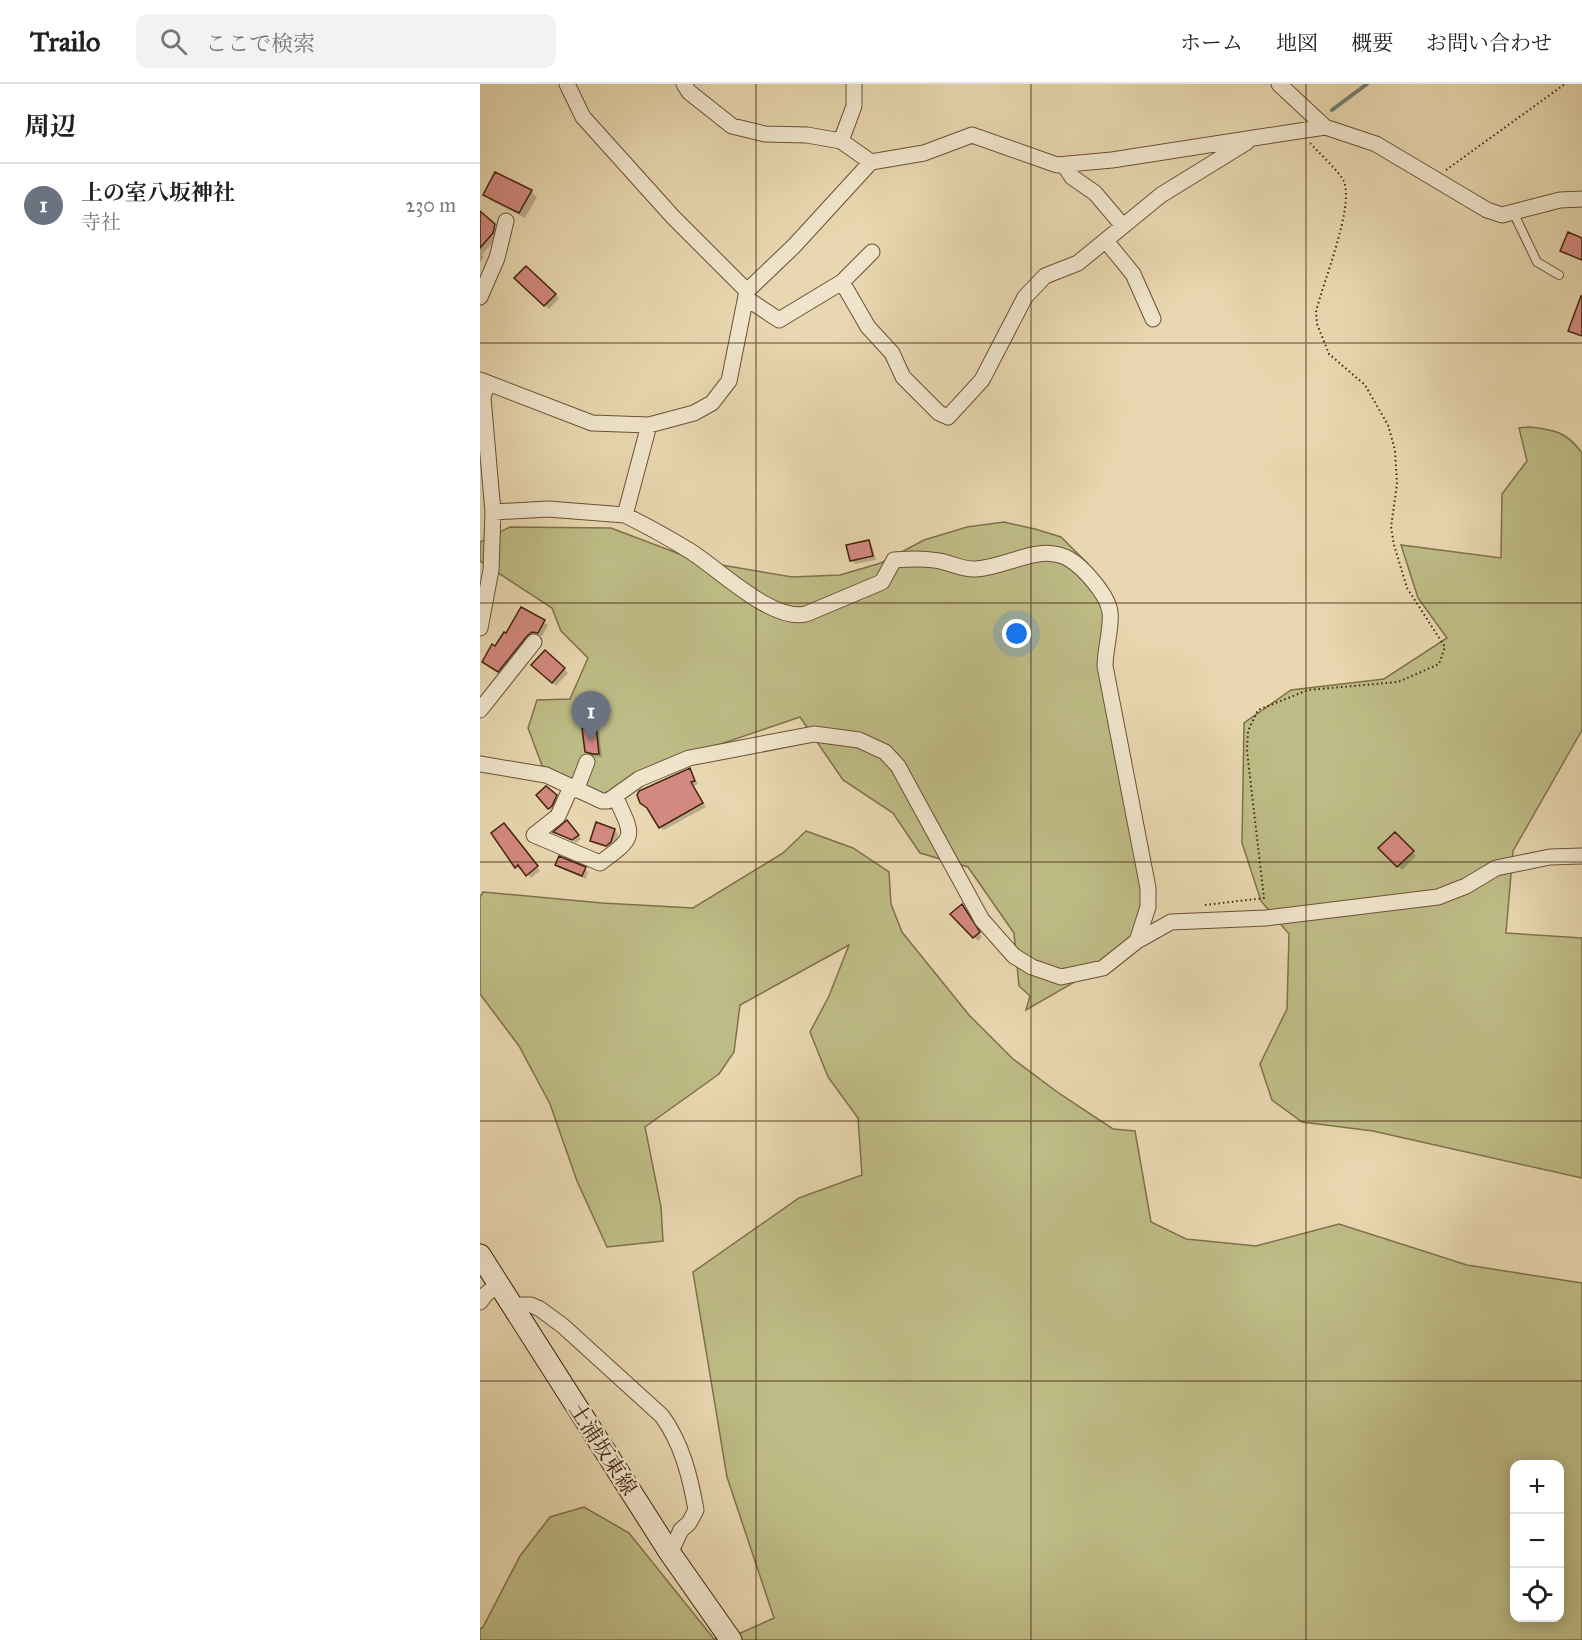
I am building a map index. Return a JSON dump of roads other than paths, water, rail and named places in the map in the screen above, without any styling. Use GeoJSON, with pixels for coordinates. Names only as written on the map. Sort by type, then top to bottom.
{"type":"FeatureCollection","features":[{"type":"Feature","properties":{"kind":"main road","name":"土浦坂東線"},"geometry":{"type":"LineString","coordinates":[[480,1255],[670,1553],[731,1640]]}},
{"type":"Feature","properties":{"kind":"street"},"geometry":{"type":"LineString","coordinates":[[567,84],[583,117],[747,295],[779,320],[842,282],[872,252]]}},
{"type":"Feature","properties":{"kind":"street"},"geometry":{"type":"LineString","coordinates":[[684,84],[689,92],[732,126],[765,134],[807,135],[841,141],[871,162]]}},
{"type":"Feature","properties":{"kind":"street"},"geometry":{"type":"LineString","coordinates":[[841,141],[854,106],[854,84]]}},
{"type":"Feature","properties":{"kind":"street"},"geometry":{"type":"LineString","coordinates":[[1279,84],[1325,127],[1376,144],[1487,210],[1502,214],[1560,200],[1582,199]]}},
{"type":"Feature","properties":{"kind":"street"},"geometry":{"type":"LineString","coordinates":[[480,628],[491,570],[493,512],[483,381],[592,423],[649,425],[694,413],[712,403],[729,381],[747,295],[871,162],[924,153],[972,135],[1057,165],[1064,165],[1112,160],[1325,127]]}},
{"type":"Feature","properties":{"kind":"street"},"geometry":{"type":"LineString","coordinates":[[842,282],[868,327],[892,353],[903,377],[939,413],[948,417],[982,380],[1024,297],[1045,276],[1078,262],[1161,195],[1255,137]]}},
{"type":"Feature","properties":{"kind":"street"},"geometry":{"type":"LineString","coordinates":[[1064,165],[1072,177],[1095,193],[1124,226]]}},
{"type":"Feature","properties":{"kind":"street"},"geometry":{"type":"LineString","coordinates":[[480,297],[497,258],[506,221]]}},
{"type":"Feature","properties":{"kind":"street"},"geometry":{"type":"LineString","coordinates":[[1106,241],[1133,274],[1153,319]]}},
{"type":"Feature","properties":{"kind":"street"},"geometry":{"type":"LineString","coordinates":[[625,515],[649,425]]}},
{"type":"Feature","properties":{"kind":"street"},"geometry":{"type":"LineString","coordinates":[[493,512],[548,509],[625,515],[692,552],[746,593],[796,616],[806,614],[882,582],[894,560],[916,558],[942,561],[963,568],[975,569],[1039,554],[1067,557],[1083,569],[1108,602],[1111,614],[1105,650],[1105,666],[1148,888],[1148,907],[1137,941]]}},
{"type":"Feature","properties":{"kind":"street"},"geometry":{"type":"LineString","coordinates":[[480,710],[534,642]]}},
{"type":"Feature","properties":{"kind":"street"},"geometry":{"type":"LineString","coordinates":[[480,764],[546,775],[573,789],[602,801],[608,801],[639,779],[689,758],[814,734],[859,740],[885,752],[898,766],[982,920],[1014,956],[1032,967],[1061,977],[1103,968],[1137,941],[1171,922],[1266,918],[1438,897],[1467,886],[1496,868],[1550,857],[1582,856]]}},
{"type":"Feature","properties":{"kind":"street"},"geometry":{"type":"LineString","coordinates":[[587,762],[558,816],[534,835],[600,863],[626,844],[628,838],[629,830],[615,796]]}},
{"type":"Feature","properties":{"kind":"street"},"geometry":{"type":"LineString","coordinates":[[480,1302],[499,1284]]}},
{"type":"Feature","properties":{"kind":"street"},"geometry":{"type":"LineString","coordinates":[[515,1310],[522,1305],[531,1305],[563,1326],[662,1416],[672,1430],[687,1465],[696,1510],[681,1530],[670,1553]]}},
{"type":"Feature","properties":{"kind":"lane"},"geometry":{"type":"LineString","coordinates":[[1513,212],[1537,262],[1559,275]]}},
{"type":"Feature","properties":{"kind":"waterway"},"geometry":{"type":"LineString","coordinates":[[1332,110],[1367,84]]}},
{"type":"Feature","properties":{"kind":"place","name":"上の室八坂神社"},"geometry":{"type":"Point","coordinates":[591,741]}}]}
